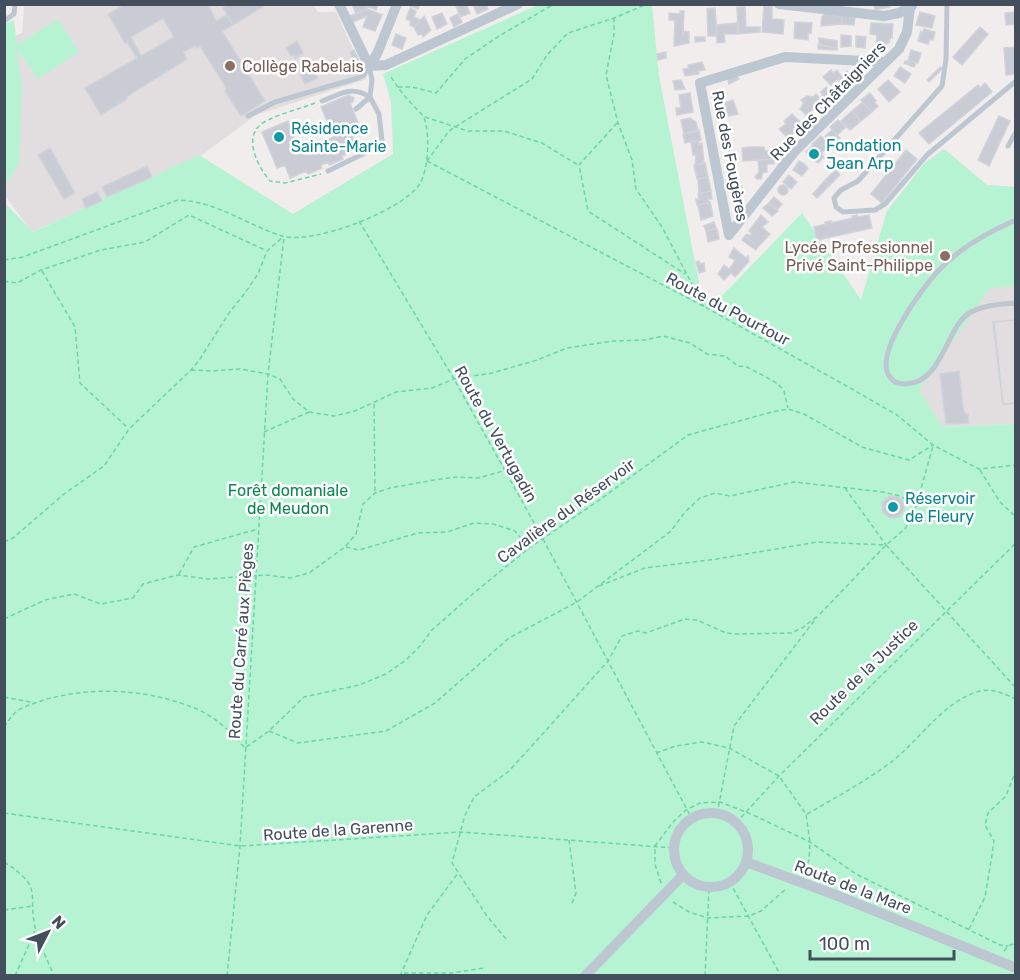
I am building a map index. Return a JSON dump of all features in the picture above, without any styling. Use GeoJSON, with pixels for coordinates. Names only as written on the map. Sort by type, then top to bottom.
{"type":"FeatureCollection","features":[{"type":"Feature","properties":{"kind":"street"},"geometry":{"type":"LineString","coordinates":[[339,4],[369,66]]}},
{"type":"Feature","properties":{"kind":"street"},"geometry":{"type":"LineString","coordinates":[[369,66],[377,54],[397,4]]}},
{"type":"Feature","properties":{"kind":"street"},"geometry":{"type":"LineString","coordinates":[[369,66],[386,65],[518,4]]}},
{"type":"Feature","properties":{"kind":"street"},"geometry":{"type":"LineString","coordinates":[[779,4],[884,16],[899,13],[912,6]]}},
{"type":"Feature","properties":{"kind":"street","name":"Rue des Châtaigniers"},"geometry":{"type":"LineString","coordinates":[[729,235],[795,152],[899,49],[907,32],[912,6]]}},
{"type":"Feature","properties":{"kind":"street","name":"Rue des Fougères"},"geometry":{"type":"LineString","coordinates":[[729,235],[700,83],[785,57],[885,62]]}},
{"type":"Feature","properties":{"kind":"street"},"geometry":{"type":"LineString","coordinates":[[689,814],[717,814],[736,823],[743,831],[748,852],[741,873],[732,881],[709,888],[695,884],[683,875],[676,862],[674,848],[689,814]]}},
{"type":"Feature","properties":{"kind":"street","name":"Route de la Mare"},"geometry":{"type":"LineString","coordinates":[[746,862],[1016,968]]}},
{"type":"Feature","properties":{"kind":"street"},"geometry":{"type":"LineString","coordinates":[[585,975],[683,875]]}},
{"type":"Feature","properties":{"kind":"lane"},"geometry":{"type":"LineString","coordinates":[[4,21],[14,14],[15,4]]}},
{"type":"Feature","properties":{"kind":"lane"},"geometry":{"type":"LineString","coordinates":[[946,4],[946,59],[942,86],[858,181],[841,190],[834,198],[836,207],[843,212],[875,210],[885,204],[927,155],[1016,81]]}},
{"type":"Feature","properties":{"kind":"lane"},"geometry":{"type":"LineString","coordinates":[[356,110],[370,97],[372,80],[369,66]]}},
{"type":"Feature","properties":{"kind":"lane"},"geometry":{"type":"LineString","coordinates":[[248,116],[275,102],[358,78],[364,75],[369,66]]}},
{"type":"Feature","properties":{"kind":"lane"},"geometry":{"type":"LineString","coordinates":[[322,100],[352,90],[361,91],[370,97],[379,114],[382,141],[369,151],[328,171]]}},
{"type":"Feature","properties":{"kind":"lane"},"geometry":{"type":"LineString","coordinates":[[1008,146],[1016,132]]}},
{"type":"Feature","properties":{"kind":"lane"},"geometry":{"type":"LineString","coordinates":[[1016,220],[960,251],[939,270],[919,294],[894,336],[886,356],[885,368],[889,376],[896,383],[908,384],[922,377],[938,363],[969,313],[991,305],[1016,303]]}},
{"type":"Feature","properties":{"kind":"path"},"geometry":{"type":"LineString","coordinates":[[397,87],[411,87],[436,93],[465,59],[554,4]]}},
{"type":"Feature","properties":{"kind":"path"},"geometry":{"type":"LineString","coordinates":[[427,161],[455,127],[532,79],[547,55],[568,33],[647,4]]}},
{"type":"Feature","properties":{"kind":"path"},"geometry":{"type":"LineString","coordinates":[[614,18],[614,34],[606,75],[618,123],[632,160],[636,189],[662,227],[705,308]]}},
{"type":"Feature","properties":{"kind":"path"},"geometry":{"type":"LineString","coordinates":[[386,65],[397,87],[424,117],[468,131],[504,131],[542,143],[579,165],[588,211],[687,275]]}},
{"type":"Feature","properties":{"kind":"path"},"geometry":{"type":"LineString","coordinates":[[322,100],[264,121],[255,131],[252,143],[259,165],[270,181],[285,183],[297,181],[328,171]]}},
{"type":"Feature","properties":{"kind":"path"},"geometry":{"type":"LineString","coordinates":[[4,260],[23,257],[178,200],[198,202],[284,237],[309,236],[332,231],[393,206],[412,193],[421,183],[427,161],[424,117]]}},
{"type":"Feature","properties":{"kind":"path"},"geometry":{"type":"LineString","coordinates":[[579,165],[618,123]]}},
{"type":"Feature","properties":{"kind":"path","name":"Route du Pourtour"},"geometry":{"type":"LineString","coordinates":[[427,161],[705,308],[897,415],[933,445],[979,469]]}},
{"type":"Feature","properties":{"kind":"path"},"geometry":{"type":"LineString","coordinates":[[4,281],[17,283],[41,270],[101,250],[145,242],[189,214],[267,251]]}},
{"type":"Feature","properties":{"kind":"path","name":"Route du Vertugadin"},"geometry":{"type":"LineString","coordinates":[[359,221],[454,380],[543,539],[689,814]]}},
{"type":"Feature","properties":{"kind":"path"},"geometry":{"type":"LineString","coordinates":[[4,542],[13,538],[64,495],[104,466],[129,429],[201,359],[229,313],[258,274],[267,251],[284,237]]}},
{"type":"Feature","properties":{"kind":"path","name":"Route du Carré aux Pièges"},"geometry":{"type":"LineString","coordinates":[[227,975],[240,846],[268,374],[284,237]]}},
{"type":"Feature","properties":{"kind":"path"},"geometry":{"type":"LineString","coordinates":[[41,270],[75,327],[80,383],[129,429]]}},
{"type":"Feature","properties":{"kind":"path"},"geometry":{"type":"LineString","coordinates":[[191,370],[240,369],[268,374],[280,379],[293,399],[309,412],[334,416],[355,411],[396,392],[432,388],[454,380],[492,373],[537,360],[567,348],[663,336],[690,343],[707,354],[725,356],[738,366],[747,367],[766,377],[778,384],[784,391],[788,410],[804,414],[862,447],[909,460],[933,445]]}},
{"type":"Feature","properties":{"kind":"path"},"geometry":{"type":"LineString","coordinates":[[374,403],[375,493]]}},
{"type":"Feature","properties":{"kind":"path","name":"Cavalière du Réservoir"},"geometry":{"type":"LineString","coordinates":[[245,748],[269,731],[304,697],[359,685],[386,674],[406,660],[432,630],[529,548],[688,435],[772,412],[788,410]]}},
{"type":"Feature","properties":{"kind":"path"},"geometry":{"type":"LineString","coordinates":[[264,432],[309,412]]}},
{"type":"Feature","properties":{"kind":"path"},"geometry":{"type":"LineString","coordinates":[[717,814],[734,726],[819,615],[886,545],[905,529],[916,506],[933,445]]}},
{"type":"Feature","properties":{"kind":"path"},"geometry":{"type":"LineString","coordinates":[[1016,465],[979,469],[1000,502],[1016,517]]}},
{"type":"Feature","properties":{"kind":"path"},"geometry":{"type":"LineString","coordinates":[[4,619],[45,600],[74,594],[101,604],[133,598],[143,584],[178,575],[208,579],[256,575],[290,578],[309,573],[345,547],[356,534],[363,504],[375,493],[434,480],[456,477],[478,478],[504,470]]}},
{"type":"Feature","properties":{"kind":"path"},"geometry":{"type":"LineString","coordinates":[[269,731],[298,743],[386,731],[435,704],[509,638],[577,602],[671,531],[685,512],[700,498],[715,493],[730,496],[794,482],[900,496],[916,506]]}},
{"type":"Feature","properties":{"kind":"path"},"geometry":{"type":"LineString","coordinates":[[845,488],[886,545],[1016,688]]}},
{"type":"Feature","properties":{"kind":"path"},"geometry":{"type":"LineString","coordinates":[[345,547],[359,550],[418,533],[447,532],[474,524],[493,524],[515,531],[529,548]]}},
{"type":"Feature","properties":{"kind":"path"},"geometry":{"type":"LineString","coordinates":[[178,575],[194,547],[259,529]]}},
{"type":"Feature","properties":{"kind":"path"},"geometry":{"type":"LineString","coordinates":[[597,587],[645,568],[717,559],[817,542],[886,545]]}},
{"type":"Feature","properties":{"kind":"path","name":"Route de la Justice"},"geometry":{"type":"LineString","coordinates":[[736,823],[779,776],[1016,543]]}},
{"type":"Feature","properties":{"kind":"path"},"geometry":{"type":"LineString","coordinates":[[506,939],[487,916],[452,863],[465,815],[474,797],[509,771],[608,662],[622,636],[638,631],[646,633],[685,619],[697,620],[726,633],[791,633],[819,615]]}},
{"type":"Feature","properties":{"kind":"path"},"geometry":{"type":"LineString","coordinates":[[806,814],[890,763],[949,707],[969,696],[993,690],[1016,699]]}},
{"type":"Feature","properties":{"kind":"path"},"geometry":{"type":"LineString","coordinates":[[4,727],[17,710],[36,703],[57,696],[108,691],[167,699],[201,711],[230,730],[245,748]]}},
{"type":"Feature","properties":{"kind":"path"},"geometry":{"type":"LineString","coordinates":[[4,697],[36,703]]}},
{"type":"Feature","properties":{"kind":"path"},"geometry":{"type":"LineString","coordinates":[[656,753],[676,746],[702,742],[729,748],[779,776],[806,814],[810,861],[795,880],[761,911],[748,916],[708,918]]}},
{"type":"Feature","properties":{"kind":"path"},"geometry":{"type":"LineString","coordinates":[[969,929],[985,897],[992,855],[994,841],[985,825],[988,813],[1006,796],[1016,770]]}},
{"type":"Feature","properties":{"kind":"path"},"geometry":{"type":"LineString","coordinates":[[656,846],[673,822],[689,814],[700,803],[720,802],[810,842],[856,874],[1000,945],[1008,946],[1016,943]]}},
{"type":"Feature","properties":{"kind":"path","name":"Route de la Garenne"},"geometry":{"type":"LineString","coordinates":[[4,813],[240,846],[461,832],[674,848]]}},
{"type":"Feature","properties":{"kind":"path"},"geometry":{"type":"LineString","coordinates":[[569,840],[576,893],[572,906]]}},
{"type":"Feature","properties":{"kind":"path"},"geometry":{"type":"LineString","coordinates":[[4,862],[22,874],[32,887],[36,930],[54,975]]}},
{"type":"Feature","properties":{"kind":"path"},"geometry":{"type":"LineString","coordinates":[[459,872],[427,915],[401,974],[452,973],[484,968]]}},
{"type":"Feature","properties":{"kind":"path"},"geometry":{"type":"LineString","coordinates":[[732,881],[733,888],[781,975]]}},
{"type":"Feature","properties":{"kind":"path"},"geometry":{"type":"LineString","coordinates":[[705,975],[709,888]]}},
{"type":"Feature","properties":{"kind":"path"},"geometry":{"type":"LineString","coordinates":[[4,910],[34,905]]}},
{"type":"Feature","properties":{"kind":"path"},"geometry":{"type":"LineString","coordinates":[[15,975],[36,930]]}},
{"type":"Feature","properties":{"kind":"shaded area"},"geometry":{"type":"Polygon","coordinates":[[[24,5],[314,5],[318,12],[336,12],[367,79],[256,115],[202,155],[32,232],[5,196],[4,41],[22,33],[24,5]]]}},
{"type":"Feature","properties":{"kind":"shaded area","name":"Lycée Professionnel Privé Saint-Philippe"},"geometry":{"type":"Polygon","coordinates":[[[944,149],[987,185],[1015,187],[1015,424],[942,427],[861,301],[887,211],[924,164],[944,149]]]}},
{"type":"Feature","properties":{"kind":"green space","name":"Forêt domaniale de Meudon"},"geometry":{"type":"Polygon","coordinates":[[[538,5],[652,5],[659,76],[701,293],[716,302],[802,213],[861,300],[887,211],[924,164],[944,149],[987,185],[1015,187],[1015,286],[990,288],[919,390],[943,427],[1015,424],[1015,975],[5,975],[4,202],[33,232],[199,155],[293,214],[393,154],[391,102],[383,74],[538,5]]]}},
{"type":"Feature","properties":{"kind":"green space"},"geometry":{"type":"Polygon","coordinates":[[[58,19],[79,52],[38,79],[17,49],[22,90],[19,164],[5,185],[5,24],[14,20],[17,45],[58,19]]]}},
{"type":"Feature","properties":{"kind":"building"},"geometry":{"type":"Polygon","coordinates":[[[126,4],[208,4],[216,21],[227,15],[233,25],[222,31],[265,101],[241,116],[200,46],[196,48],[195,46],[183,52],[187,59],[101,115],[85,88],[137,58],[108,14],[126,4]],[[163,18],[131,37],[141,56],[174,37],[163,18]]]}},
{"type":"Feature","properties":{"kind":"building"},"geometry":{"type":"Polygon","coordinates":[[[228,4],[263,4],[264,6],[233,25],[223,8],[228,4]]]}},
{"type":"Feature","properties":{"kind":"building"},"geometry":{"type":"Polygon","coordinates":[[[352,4],[366,4],[367,9],[356,14],[352,4]]]}},
{"type":"Feature","properties":{"kind":"building"},"geometry":{"type":"Polygon","coordinates":[[[366,4],[378,4],[376,10],[369,7],[367,9],[366,4]]]}},
{"type":"Feature","properties":{"kind":"building"},"geometry":{"type":"Polygon","coordinates":[[[406,4],[420,4],[418,9],[406,4]]]}},
{"type":"Feature","properties":{"kind":"building"},"geometry":{"type":"Polygon","coordinates":[[[466,4],[470,13],[460,17],[456,6],[466,4]]]}},
{"type":"Feature","properties":{"kind":"building"},"geometry":{"type":"Polygon","coordinates":[[[486,4],[488,9],[477,14],[474,7],[486,4]]]}},
{"type":"Feature","properties":{"kind":"building"},"geometry":{"type":"Polygon","coordinates":[[[874,4],[889,4],[890,7],[875,10],[874,4]]]}},
{"type":"Feature","properties":{"kind":"building"},"geometry":{"type":"Polygon","coordinates":[[[764,6],[772,6],[772,19],[784,20],[783,34],[762,32],[764,6]]]}},
{"type":"Feature","properties":{"kind":"building"},"geometry":{"type":"Polygon","coordinates":[[[737,7],[745,7],[746,27],[760,27],[760,32],[738,34],[737,7]]]}},
{"type":"Feature","properties":{"kind":"building"},"geometry":{"type":"Polygon","coordinates":[[[410,8],[416,11],[414,17],[420,20],[414,27],[410,25],[411,21],[406,19],[410,8]]]}},
{"type":"Feature","properties":{"kind":"building"},"geometry":{"type":"Polygon","coordinates":[[[715,8],[717,36],[708,36],[707,9],[715,8]]]}},
{"type":"Feature","properties":{"kind":"building"},"geometry":{"type":"Polygon","coordinates":[[[367,9],[382,15],[375,31],[363,27],[367,16],[353,22],[350,16],[367,9]]]}},
{"type":"Feature","properties":{"kind":"building"},"geometry":{"type":"Polygon","coordinates":[[[680,11],[684,11],[683,34],[685,31],[689,32],[689,43],[674,46],[675,20],[669,20],[669,13],[680,14],[680,11]]]}},
{"type":"Feature","properties":{"kind":"building"},"geometry":{"type":"Polygon","coordinates":[[[920,12],[935,16],[932,28],[916,25],[920,12]]]}},
{"type":"Feature","properties":{"kind":"building"},"geometry":{"type":"Polygon","coordinates":[[[1016,12],[1016,24],[1006,25],[1005,13],[1016,12]]]}},
{"type":"Feature","properties":{"kind":"building"},"geometry":{"type":"Polygon","coordinates":[[[442,13],[447,24],[437,29],[432,17],[442,13]]]}},
{"type":"Feature","properties":{"kind":"building"},"geometry":{"type":"Polygon","coordinates":[[[458,14],[462,22],[454,27],[450,18],[458,14]]]}},
{"type":"Feature","properties":{"kind":"building"},"geometry":{"type":"Polygon","coordinates":[[[826,14],[842,16],[842,24],[821,26],[822,16],[826,14]]]}},
{"type":"Feature","properties":{"kind":"building"},"geometry":{"type":"Polygon","coordinates":[[[424,16],[431,30],[423,37],[422,34],[418,35],[414,27],[424,16]]]}},
{"type":"Feature","properties":{"kind":"building"},"geometry":{"type":"Polygon","coordinates":[[[842,16],[855,17],[854,25],[842,24],[842,16]]]}},
{"type":"Feature","properties":{"kind":"building"},"geometry":{"type":"Polygon","coordinates":[[[795,22],[812,23],[808,40],[794,38],[795,22]]]}},
{"type":"Feature","properties":{"kind":"building"},"geometry":{"type":"Polygon","coordinates":[[[738,23],[738,34],[724,34],[725,42],[717,43],[716,25],[738,23]]]}},
{"type":"Feature","properties":{"kind":"building"},"geometry":{"type":"Polygon","coordinates":[[[871,23],[893,24],[892,38],[886,48],[876,47],[877,35],[870,34],[871,23]]]}},
{"type":"Feature","properties":{"kind":"building"},"geometry":{"type":"Polygon","coordinates":[[[980,27],[988,34],[962,65],[953,57],[980,27]]]}},
{"type":"Feature","properties":{"kind":"building"},"geometry":{"type":"Polygon","coordinates":[[[924,29],[935,32],[933,40],[930,39],[928,44],[918,41],[924,29]]]}},
{"type":"Feature","properties":{"kind":"building"},"geometry":{"type":"Polygon","coordinates":[[[396,34],[406,38],[402,49],[392,45],[396,34]]]}},
{"type":"Feature","properties":{"kind":"building"},"geometry":{"type":"Polygon","coordinates":[[[841,35],[851,36],[851,46],[841,47],[841,35]]]}},
{"type":"Feature","properties":{"kind":"building"},"geometry":{"type":"Polygon","coordinates":[[[856,36],[866,37],[865,48],[856,47],[856,36]]]}},
{"type":"Feature","properties":{"kind":"building"},"geometry":{"type":"Polygon","coordinates":[[[695,37],[705,37],[705,41],[695,42],[695,37]]]}},
{"type":"Feature","properties":{"kind":"building"},"geometry":{"type":"Polygon","coordinates":[[[819,38],[837,41],[837,48],[819,44],[819,38]]]}},
{"type":"Feature","properties":{"kind":"building"},"geometry":{"type":"Polygon","coordinates":[[[297,41],[303,53],[295,58],[286,48],[297,41]]]}},
{"type":"Feature","properties":{"kind":"building"},"geometry":{"type":"Polygon","coordinates":[[[818,45],[837,48],[837,50],[818,49],[818,45]]]}},
{"type":"Feature","properties":{"kind":"building"},"geometry":{"type":"Polygon","coordinates":[[[1016,47],[1016,74],[1006,75],[1004,48],[1016,47]]]}},
{"type":"Feature","properties":{"kind":"building"},"geometry":{"type":"Polygon","coordinates":[[[354,50],[360,63],[352,67],[349,62],[353,60],[350,52],[354,50]]]}},
{"type":"Feature","properties":{"kind":"building"},"geometry":{"type":"Polygon","coordinates":[[[911,50],[921,53],[918,63],[908,61],[911,50]]]}},
{"type":"Feature","properties":{"kind":"building"},"geometry":{"type":"Polygon","coordinates":[[[666,52],[666,58],[658,60],[657,54],[666,52]]]}},
{"type":"Feature","properties":{"kind":"building"},"geometry":{"type":"Polygon","coordinates":[[[905,61],[916,63],[914,67],[904,63],[905,61]]]}},
{"type":"Feature","properties":{"kind":"building"},"geometry":{"type":"Polygon","coordinates":[[[313,62],[318,78],[305,84],[299,71],[313,62]]]}},
{"type":"Feature","properties":{"kind":"building"},"geometry":{"type":"Polygon","coordinates":[[[702,62],[705,70],[698,71],[699,74],[685,76],[683,69],[689,68],[688,65],[702,62]]]}},
{"type":"Feature","properties":{"kind":"building"},"geometry":{"type":"Polygon","coordinates":[[[900,67],[911,74],[905,83],[894,76],[900,67]]]}},
{"type":"Feature","properties":{"kind":"building"},"geometry":{"type":"Polygon","coordinates":[[[940,67],[943,68],[929,82],[927,80],[940,67]]]}},
{"type":"Feature","properties":{"kind":"building"},"geometry":{"type":"Polygon","coordinates":[[[354,68],[356,74],[348,76],[346,70],[354,68]]]}},
{"type":"Feature","properties":{"kind":"building"},"geometry":{"type":"Polygon","coordinates":[[[831,70],[833,73],[837,70],[841,76],[831,85],[823,77],[831,70]]]}},
{"type":"Feature","properties":{"kind":"building"},"geometry":{"type":"Polygon","coordinates":[[[847,71],[857,77],[846,87],[838,79],[847,71]]]}},
{"type":"Feature","properties":{"kind":"building"},"geometry":{"type":"Polygon","coordinates":[[[736,76],[739,79],[729,84],[728,80],[736,76]]]}},
{"type":"Feature","properties":{"kind":"building"},"geometry":{"type":"Polygon","coordinates":[[[681,80],[685,89],[675,90],[673,81],[681,80]]]}},
{"type":"Feature","properties":{"kind":"building"},"geometry":{"type":"Polygon","coordinates":[[[888,80],[900,92],[889,102],[878,89],[888,80]]]}},
{"type":"Feature","properties":{"kind":"building"},"geometry":{"type":"Polygon","coordinates":[[[985,83],[992,92],[929,144],[919,133],[978,85],[980,88],[985,83]]]}},
{"type":"Feature","properties":{"kind":"building"},"geometry":{"type":"Polygon","coordinates":[[[826,87],[835,97],[826,105],[819,98],[826,87]]]}},
{"type":"Feature","properties":{"kind":"building"},"geometry":{"type":"Polygon","coordinates":[[[690,93],[693,112],[677,115],[676,108],[681,108],[679,95],[690,93]]]}},
{"type":"Feature","properties":{"kind":"building"},"geometry":{"type":"Polygon","coordinates":[[[870,93],[878,106],[872,112],[861,100],[870,93]]]}},
{"type":"Feature","properties":{"kind":"building"},"geometry":{"type":"Polygon","coordinates":[[[719,94],[721,104],[733,100],[738,114],[716,119],[712,97],[719,94]]]}},
{"type":"Feature","properties":{"kind":"building"},"geometry":{"type":"Polygon","coordinates":[[[816,94],[825,104],[821,108],[818,105],[806,115],[800,109],[804,103],[801,100],[816,94]]]}},
{"type":"Feature","properties":{"kind":"building","name":"Résidence Sainte-Marie"},"geometry":{"type":"Polygon","coordinates":[[[348,95],[354,98],[350,103],[359,125],[352,127],[355,135],[352,136],[357,149],[342,156],[343,159],[329,165],[328,162],[321,165],[322,168],[308,174],[306,171],[290,178],[285,165],[277,168],[262,132],[288,121],[300,152],[313,147],[316,154],[323,151],[320,143],[334,137],[321,107],[348,95]]]}},
{"type":"Feature","properties":{"kind":"building"},"geometry":{"type":"Polygon","coordinates":[[[863,102],[872,112],[861,121],[852,111],[863,102]]]}},
{"type":"Feature","properties":{"kind":"building"},"geometry":{"type":"Polygon","coordinates":[[[852,111],[861,121],[850,130],[841,121],[852,111]]]}},
{"type":"Feature","properties":{"kind":"building"},"geometry":{"type":"Polygon","coordinates":[[[792,114],[801,123],[788,138],[779,129],[786,124],[784,121],[792,114]]]}},
{"type":"Feature","properties":{"kind":"building"},"geometry":{"type":"Polygon","coordinates":[[[999,116],[1010,121],[989,166],[978,160],[999,116]]]}},
{"type":"Feature","properties":{"kind":"building"},"geometry":{"type":"Polygon","coordinates":[[[690,118],[696,122],[698,131],[684,134],[681,120],[690,118]]]}},
{"type":"Feature","properties":{"kind":"building"},"geometry":{"type":"Polygon","coordinates":[[[838,120],[846,127],[837,135],[830,127],[838,120]]]}},
{"type":"Feature","properties":{"kind":"building"},"geometry":{"type":"Polygon","coordinates":[[[699,130],[701,140],[685,143],[683,134],[699,130]]]}},
{"type":"Feature","properties":{"kind":"building"},"geometry":{"type":"Polygon","coordinates":[[[832,130],[840,138],[832,145],[825,136],[832,130]]]}},
{"type":"Feature","properties":{"kind":"building"},"geometry":{"type":"Polygon","coordinates":[[[821,136],[829,145],[821,154],[812,144],[821,136]]]}},
{"type":"Feature","properties":{"kind":"building"},"geometry":{"type":"Polygon","coordinates":[[[699,141],[699,144],[702,143],[704,163],[695,165],[696,155],[693,155],[691,142],[699,141]]]}},
{"type":"Feature","properties":{"kind":"building","name":"Fondation Jean Arp"},"geometry":{"type":"Polygon","coordinates":[[[813,145],[824,157],[818,163],[806,152],[813,145]]]}},
{"type":"Feature","properties":{"kind":"building"},"geometry":{"type":"Polygon","coordinates":[[[764,147],[765,151],[773,151],[774,159],[743,161],[742,148],[764,147]]]}},
{"type":"Feature","properties":{"kind":"building"},"geometry":{"type":"Polygon","coordinates":[[[50,148],[75,193],[64,199],[38,155],[50,148]]]}},
{"type":"Feature","properties":{"kind":"building"},"geometry":{"type":"Polygon","coordinates":[[[906,150],[917,159],[882,203],[871,194],[906,150]]]}},
{"type":"Feature","properties":{"kind":"building"},"geometry":{"type":"Polygon","coordinates":[[[774,159],[774,164],[767,164],[767,172],[763,172],[761,179],[757,179],[755,177],[759,172],[758,160],[774,159]]]}},
{"type":"Feature","properties":{"kind":"building"},"geometry":{"type":"Polygon","coordinates":[[[799,161],[808,168],[802,176],[793,170],[799,161]]]}},
{"type":"Feature","properties":{"kind":"building"},"geometry":{"type":"Polygon","coordinates":[[[705,163],[708,177],[697,179],[694,165],[705,163]]]}},
{"type":"Feature","properties":{"kind":"building"},"geometry":{"type":"Polygon","coordinates":[[[147,166],[152,177],[107,197],[102,187],[147,166]]]}},
{"type":"Feature","properties":{"kind":"building"},"geometry":{"type":"Polygon","coordinates":[[[734,166],[737,174],[736,184],[742,186],[741,200],[731,197],[734,191],[729,188],[731,185],[726,180],[728,178],[726,171],[734,166]]]}},
{"type":"Feature","properties":{"kind":"building"},"geometry":{"type":"Polygon","coordinates":[[[836,170],[840,175],[830,185],[825,180],[836,170]]]}},
{"type":"Feature","properties":{"kind":"building"},"geometry":{"type":"Polygon","coordinates":[[[789,175],[797,182],[791,189],[783,182],[789,175]]]}},
{"type":"Feature","properties":{"kind":"building"},"geometry":{"type":"Polygon","coordinates":[[[708,177],[711,191],[699,194],[698,179],[708,177]]]}},
{"type":"Feature","properties":{"kind":"building"},"geometry":{"type":"Polygon","coordinates":[[[825,180],[830,185],[817,198],[813,194],[825,180]]]}},
{"type":"Feature","properties":{"kind":"building"},"geometry":{"type":"Polygon","coordinates":[[[783,185],[788,190],[783,195],[778,190],[783,185]]]}},
{"type":"Feature","properties":{"kind":"building"},"geometry":{"type":"Polygon","coordinates":[[[711,191],[712,199],[708,199],[709,203],[697,205],[698,194],[711,191]]]}},
{"type":"Feature","properties":{"kind":"building"},"geometry":{"type":"Polygon","coordinates":[[[97,192],[102,201],[86,208],[82,199],[97,192]]]}},
{"type":"Feature","properties":{"kind":"building"},"geometry":{"type":"Polygon","coordinates":[[[774,197],[782,204],[777,210],[769,203],[774,197]]]}},
{"type":"Feature","properties":{"kind":"building"},"geometry":{"type":"Polygon","coordinates":[[[710,202],[713,216],[701,220],[698,205],[710,202]]]}},
{"type":"Feature","properties":{"kind":"building"},"geometry":{"type":"Polygon","coordinates":[[[769,203],[778,211],[772,216],[763,208],[769,203]]]}},
{"type":"Feature","properties":{"kind":"building"},"geometry":{"type":"Polygon","coordinates":[[[761,215],[768,222],[762,227],[770,234],[758,247],[745,236],[747,234],[750,236],[752,233],[749,231],[761,215]]]}},
{"type":"Feature","properties":{"kind":"building"},"geometry":{"type":"Polygon","coordinates":[[[857,215],[858,217],[869,215],[872,228],[817,240],[814,227],[826,224],[825,222],[831,221],[831,223],[857,215]]]}},
{"type":"Feature","properties":{"kind":"building"},"geometry":{"type":"Polygon","coordinates":[[[714,222],[716,228],[706,231],[704,226],[714,222]]]}},
{"type":"Feature","properties":{"kind":"building"},"geometry":{"type":"Polygon","coordinates":[[[717,229],[719,239],[708,242],[706,231],[717,229]]]}},
{"type":"Feature","properties":{"kind":"building"},"geometry":{"type":"Polygon","coordinates":[[[745,236],[758,247],[756,250],[742,240],[745,236]]]}},
{"type":"Feature","properties":{"kind":"building"},"geometry":{"type":"Polygon","coordinates":[[[734,248],[746,258],[748,256],[749,261],[735,277],[731,273],[724,280],[718,274],[724,265],[729,269],[733,264],[735,260],[729,257],[734,248]]]}},
{"type":"Feature","properties":{"kind":"building"},"geometry":{"type":"Polygon","coordinates":[[[699,261],[700,264],[704,263],[705,271],[699,273],[696,262],[699,261]]]}},
{"type":"Feature","properties":{"kind":"building"},"geometry":{"type":"Polygon","coordinates":[[[1015,320],[1016,403],[1003,405],[993,322],[1015,320]]]}},
{"type":"Feature","properties":{"kind":"building"},"geometry":{"type":"Polygon","coordinates":[[[1015,320],[1016,403],[1003,404],[994,322],[1015,320]]]}},
{"type":"Feature","properties":{"kind":"building"},"geometry":{"type":"Polygon","coordinates":[[[959,371],[963,408],[965,414],[968,414],[969,423],[946,424],[940,374],[959,371]]]}},
{"type":"Feature","properties":{"kind":"building","name":"Réservoir de Fleury"},"geometry":{"type":"Polygon","coordinates":[[[893,496],[901,499],[904,507],[901,515],[893,518],[885,515],[882,507],[885,499],[893,496]]]}},
{"type":"Feature","properties":{"kind":"place","name":"Collège Rabelais"},"geometry":{"type":"Point","coordinates":[230,66]}},
{"type":"Feature","properties":{"kind":"place","name":"Résidence Sainte-Marie"},"geometry":{"type":"Point","coordinates":[279,137]}},
{"type":"Feature","properties":{"kind":"place","name":"Fondation Jean Arp"},"geometry":{"type":"Point","coordinates":[814,154]}},
{"type":"Feature","properties":{"kind":"place","name":"Lycée Professionnel Privé Saint-Philippe"},"geometry":{"type":"Point","coordinates":[945,256]}},
{"type":"Feature","properties":{"kind":"place","name":"Réservoir de Fleury"},"geometry":{"type":"Point","coordinates":[893,507]}}]}
